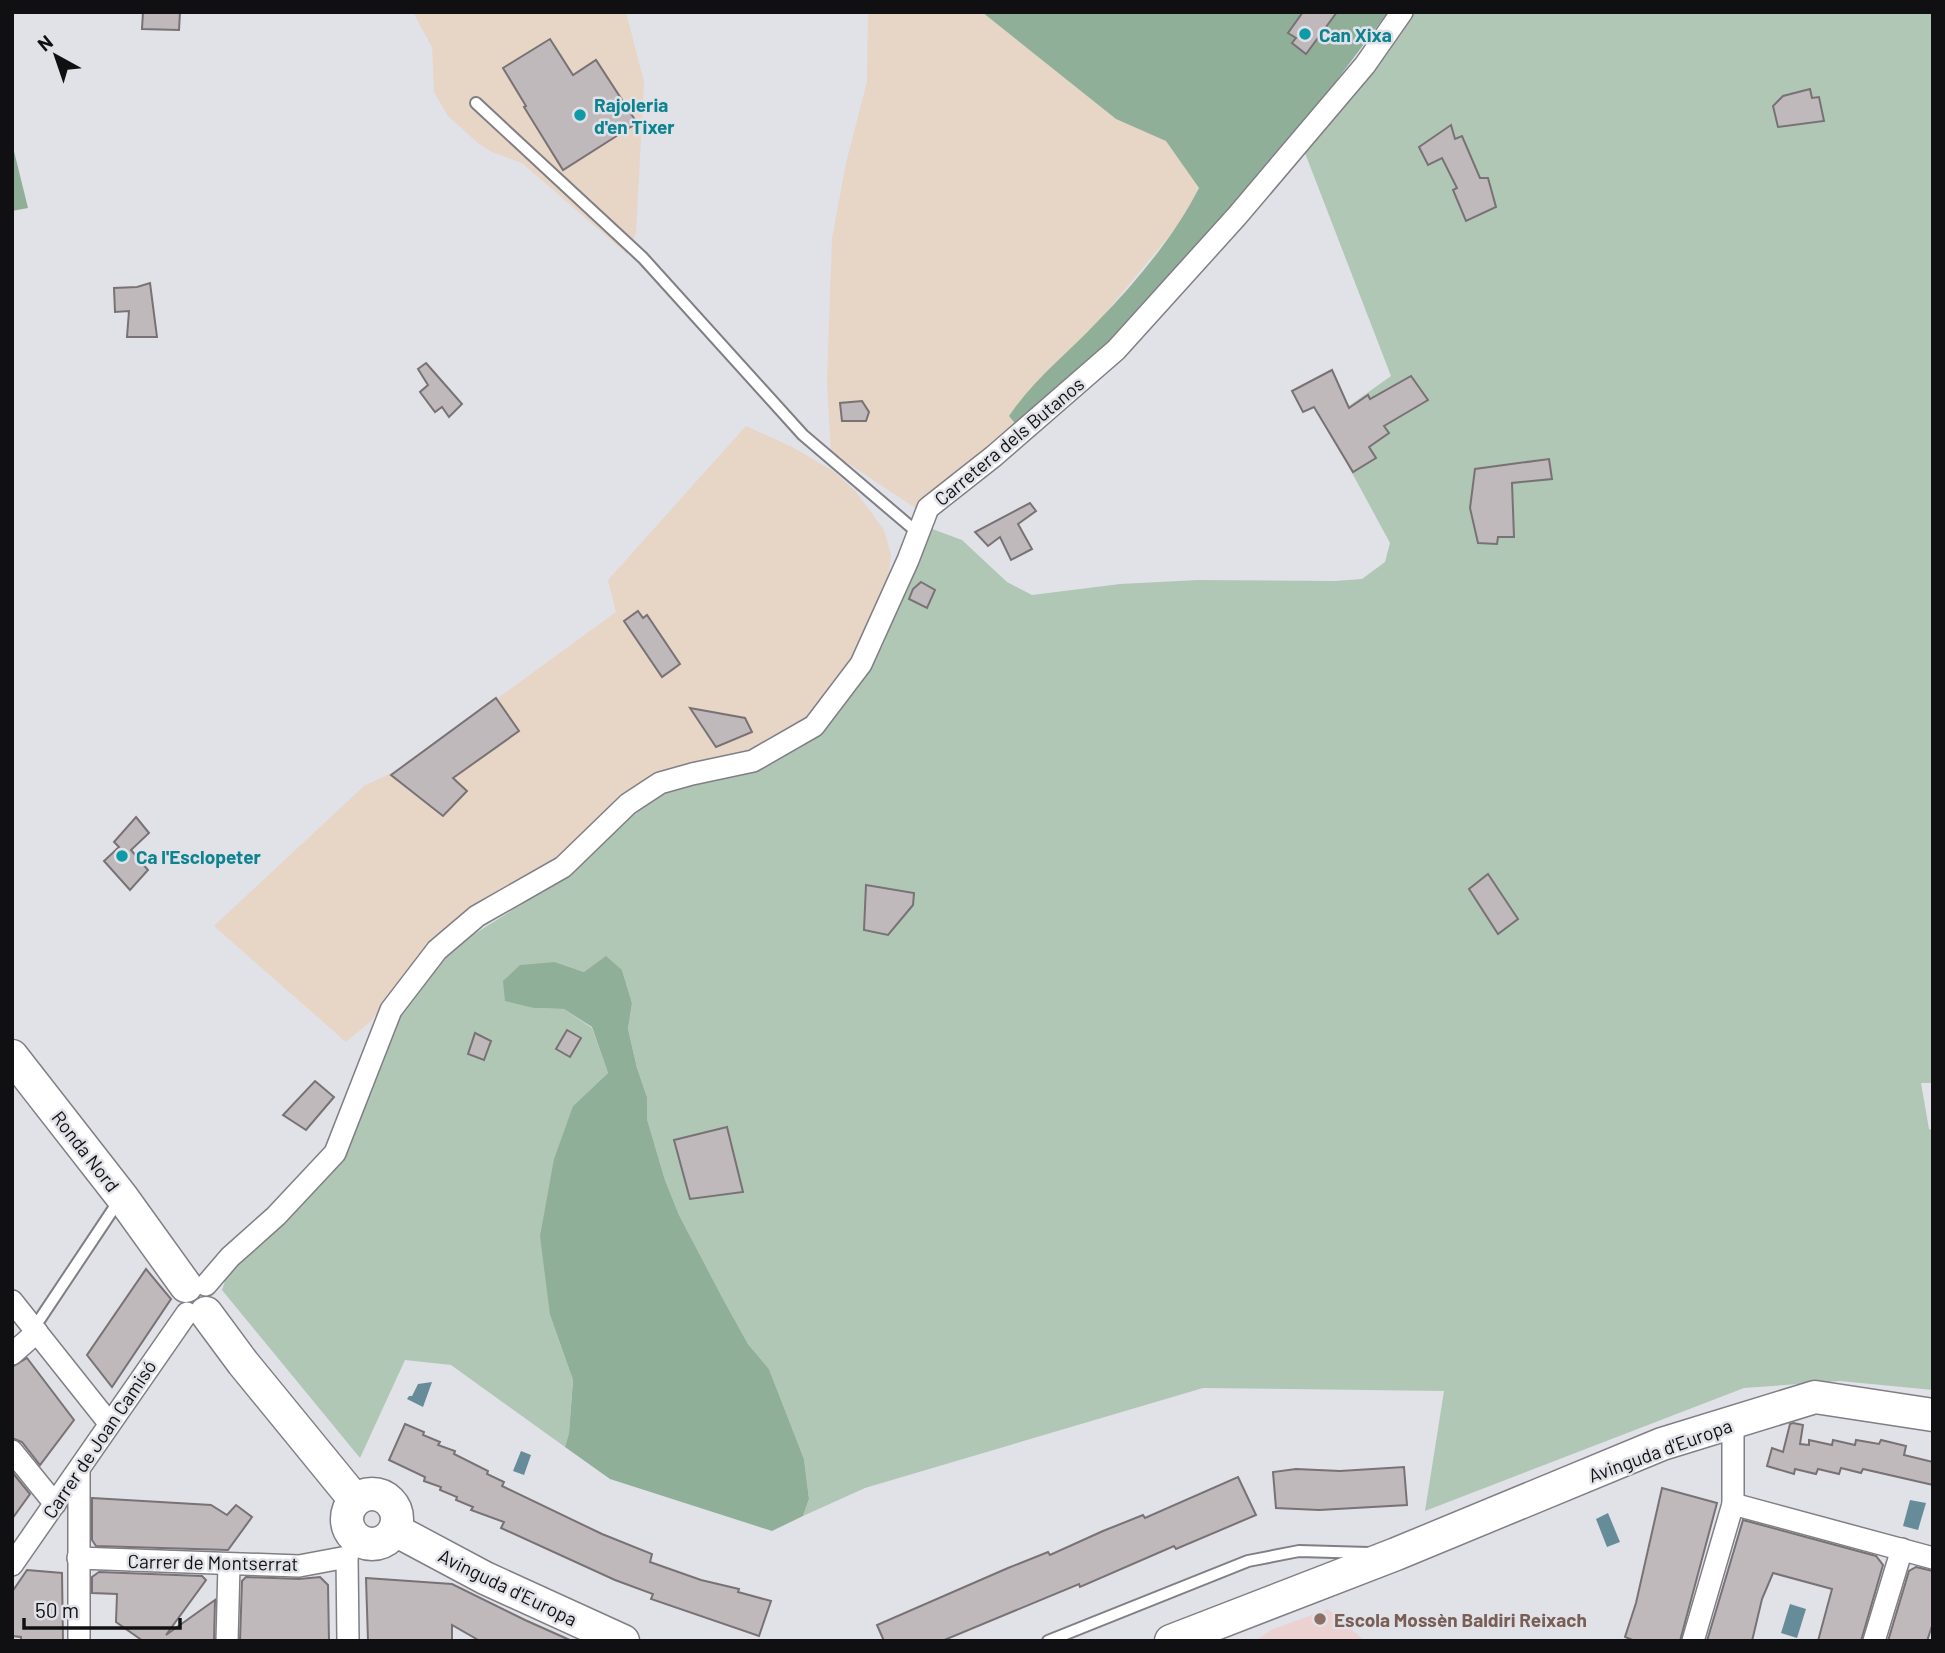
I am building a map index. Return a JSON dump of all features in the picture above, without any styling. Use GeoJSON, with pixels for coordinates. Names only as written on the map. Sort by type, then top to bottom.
{"type":"FeatureCollection","features":[{"type":"Feature","properties":{"kind":"street","name":"Carretera dels Butanos"},"geometry":{"type":"LineString","coordinates":[[196,1300],[230,1257],[276,1216],[335,1153],[391,1010],[437,950],[477,916],[563,867],[628,804],[660,783],[753,761],[814,726],[861,664],[928,508],[994,456],[1116,350],[1237,216],[1365,65],[1402,12]]}},
{"type":"Feature","properties":{"kind":"street","name":"Ronda Nord"},"geometry":{"type":"LineString","coordinates":[[15,1065],[122,1197],[231,1349],[355,1500]]}},
{"type":"Feature","properties":{"kind":"street","name":"Carrer de Joan Camisó"},"geometry":{"type":"LineString","coordinates":[[13,1560],[79,1470],[196,1300]]}},
{"type":"Feature","properties":{"kind":"street"},"geometry":{"type":"LineString","coordinates":[[12,1301],[109,1423]]}},
{"type":"Feature","properties":{"kind":"street"},"geometry":{"type":"LineString","coordinates":[[12,1354],[35,1330]]}},
{"type":"Feature","properties":{"kind":"street","name":"Avinguda d'Europa"},"geometry":{"type":"LineString","coordinates":[[1171,1641],[1396,1554],[1662,1444],[1815,1397],[1933,1415]]}},
{"type":"Feature","properties":{"kind":"street"},"geometry":{"type":"LineString","coordinates":[[1693,1641],[1733,1504],[1732,1422]]}},
{"type":"Feature","properties":{"kind":"street"},"geometry":{"type":"LineString","coordinates":[[12,1451],[55,1504]]}},
{"type":"Feature","properties":{"kind":"street"},"geometry":{"type":"LineString","coordinates":[[79,1470],[79,1641]]}},
{"type":"Feature","properties":{"kind":"street"},"geometry":{"type":"LineString","coordinates":[[348,1641],[353,1549],[347,1519],[349,1509],[355,1500],[372,1494],[387,1498],[397,1511],[395,1530],[382,1542],[353,1549]]}},
{"type":"Feature","properties":{"kind":"street"},"geometry":{"type":"LineString","coordinates":[[1733,1504],[1933,1558]]}},
{"type":"Feature","properties":{"kind":"street","name":"Avinguda d'Europa"},"geometry":{"type":"LineString","coordinates":[[395,1530],[485,1578],[623,1641]]}},
{"type":"Feature","properties":{"kind":"street","name":"Carrer de Montserrat"},"geometry":{"type":"LineString","coordinates":[[78,1558],[299,1566],[353,1549]]}},
{"type":"Feature","properties":{"kind":"street"},"geometry":{"type":"LineString","coordinates":[[1874,1641],[1902,1549]]}},
{"type":"Feature","properties":{"kind":"street"},"geometry":{"type":"LineString","coordinates":[[227,1641],[229,1564]]}},
{"type":"Feature","properties":{"kind":"lane"},"geometry":{"type":"LineString","coordinates":[[476,103],[643,258],[803,435],[918,533]]}},
{"type":"Feature","properties":{"kind":"lane"},"geometry":{"type":"LineString","coordinates":[[35,1330],[122,1197]]}},
{"type":"Feature","properties":{"kind":"lane","name":"Avinguda d'Europa"},"geometry":{"type":"LineString","coordinates":[[1048,1641],[1248,1561],[1299,1550],[1396,1554]]}},
{"type":"Feature","properties":{"kind":"shaded area"},"geometry":{"type":"Polygon","coordinates":[[[413,12],[626,12],[644,82],[636,233],[627,254],[522,163],[490,151],[448,116],[434,92],[432,47],[413,12]]]}},
{"type":"Feature","properties":{"kind":"shaded area"},"geometry":{"type":"Polygon","coordinates":[[[868,12],[982,12],[1116,119],[1166,140],[1199,188],[1183,219],[1099,321],[1018,427],[920,508],[914,507],[831,452],[827,383],[832,239],[846,163],[867,82],[868,12]]]}},
{"type":"Feature","properties":{"kind":"shaded area"},"geometry":{"type":"Polygon","coordinates":[[[746,426],[794,448],[833,471],[856,492],[884,530],[891,555],[888,580],[855,659],[825,699],[797,726],[764,746],[719,761],[582,839],[404,979],[371,1021],[346,1042],[214,926],[364,786],[402,768],[616,612],[608,580],[746,426]]]}},
{"type":"Feature","properties":{"kind":"shaded area","name":"Escola Mossèn Baldiri Reixach"},"geometry":{"type":"Polygon","coordinates":[[[1328,1609],[1365,1641],[1255,1641],[1271,1630],[1328,1609]]]}},
{"type":"Feature","properties":{"kind":"green space"},"geometry":{"type":"Polygon","coordinates":[[[982,12],[1388,12],[1313,112],[1118,337],[1018,427],[1009,416],[1018,403],[1140,275],[1178,224],[1199,188],[1166,141],[1116,119],[982,12]]]}},
{"type":"Feature","properties":{"kind":"green space"},"geometry":{"type":"Polygon","coordinates":[[[1414,12],[1933,12],[1933,1083],[1921,1083],[1929,1129],[1933,1130],[1933,1390],[1840,1381],[1744,1388],[1425,1511],[1444,1391],[1203,1388],[865,1488],[803,1516],[809,1499],[804,1459],[769,1369],[748,1344],[723,1299],[679,1215],[665,1180],[647,1119],[647,1097],[628,1029],[632,1003],[622,970],[584,972],[555,962],[534,1008],[564,1009],[592,1028],[608,1073],[573,1106],[550,1315],[573,1380],[569,1433],[565,1447],[451,1365],[405,1360],[360,1458],[222,1290],[227,1275],[352,1134],[409,991],[452,948],[585,861],[634,812],[668,792],[757,769],[800,748],[828,724],[857,689],[882,647],[927,527],[962,540],[1007,582],[1032,595],[1120,584],[1198,580],[1362,579],[1385,562],[1390,543],[1325,423],[1391,376],[1305,153],[1414,12]]]}},
{"type":"Feature","properties":{"kind":"green space"},"geometry":{"type":"Polygon","coordinates":[[[12,143],[28,208],[12,211],[12,143]]]}},
{"type":"Feature","properties":{"kind":"green space"},"geometry":{"type":"Polygon","coordinates":[[[606,956],[622,970],[632,1003],[628,1029],[647,1097],[647,1119],[665,1180],[679,1215],[723,1299],[748,1344],[769,1369],[804,1459],[809,1499],[803,1516],[772,1531],[610,1479],[565,1447],[569,1433],[573,1380],[550,1315],[540,1236],[554,1159],[573,1106],[608,1073],[592,1027],[564,1009],[534,1008],[505,1001],[503,981],[520,965],[555,962],[584,972],[606,956]]]}},
{"type":"Feature","properties":{"kind":"water"},"geometry":{"type":"Polygon","coordinates":[[[432,1382],[423,1407],[407,1399],[412,1396],[418,1384],[432,1382]]]}},
{"type":"Feature","properties":{"kind":"water"},"geometry":{"type":"Polygon","coordinates":[[[521,1451],[531,1455],[524,1475],[513,1471],[521,1451]]]}},
{"type":"Feature","properties":{"kind":"water"},"geometry":{"type":"Polygon","coordinates":[[[1910,1500],[1926,1503],[1918,1530],[1903,1526],[1910,1500]]]}},
{"type":"Feature","properties":{"kind":"water"},"geometry":{"type":"Polygon","coordinates":[[[1608,1513],[1620,1542],[1607,1547],[1596,1519],[1608,1513]]]}},
{"type":"Feature","properties":{"kind":"water"},"geometry":{"type":"Polygon","coordinates":[[[1790,1604],[1806,1609],[1797,1638],[1781,1633],[1790,1604]]]}},
{"type":"Feature","properties":{"kind":"building"},"geometry":{"type":"Polygon","coordinates":[[[143,12],[180,12],[179,30],[142,29],[143,12]]]}},
{"type":"Feature","properties":{"kind":"building","name":"Can Xixa"},"geometry":{"type":"Polygon","coordinates":[[[1303,12],[1337,12],[1306,54],[1292,43],[1296,38],[1288,33],[1303,12]]]}},
{"type":"Feature","properties":{"kind":"building","name":"Rajoleria d'en Tixer"},"geometry":{"type":"Polygon","coordinates":[[[550,39],[573,75],[596,60],[637,123],[563,170],[503,68],[550,39]]]}},
{"type":"Feature","properties":{"kind":"building"},"geometry":{"type":"Polygon","coordinates":[[[1810,89],[1812,98],[1819,97],[1824,121],[1778,127],[1773,106],[1783,96],[1810,89]]]}},
{"type":"Feature","properties":{"kind":"building"},"geometry":{"type":"Polygon","coordinates":[[[1451,125],[1455,139],[1462,136],[1480,178],[1488,178],[1496,207],[1466,221],[1453,190],[1457,188],[1442,158],[1428,165],[1419,147],[1451,125]]]}},
{"type":"Feature","properties":{"kind":"building"},"geometry":{"type":"Polygon","coordinates":[[[150,283],[157,337],[127,337],[129,311],[115,312],[114,288],[137,287],[150,283]]]}},
{"type":"Feature","properties":{"kind":"building"},"geometry":{"type":"Polygon","coordinates":[[[426,363],[462,404],[449,417],[442,407],[435,412],[420,392],[428,385],[418,369],[426,363]]]}},
{"type":"Feature","properties":{"kind":"building"},"geometry":{"type":"Polygon","coordinates":[[[1332,370],[1349,408],[1368,395],[1370,399],[1411,376],[1428,400],[1384,426],[1389,433],[1369,447],[1376,458],[1353,472],[1314,407],[1303,412],[1292,391],[1332,370]]]}},
{"type":"Feature","properties":{"kind":"building"},"geometry":{"type":"Polygon","coordinates":[[[862,401],[869,412],[866,421],[842,421],[840,403],[862,401]]]}},
{"type":"Feature","properties":{"kind":"building"},"geometry":{"type":"Polygon","coordinates":[[[1549,459],[1552,479],[1512,483],[1514,537],[1498,537],[1497,544],[1478,543],[1470,508],[1475,469],[1549,459]]]}},
{"type":"Feature","properties":{"kind":"building"},"geometry":{"type":"Polygon","coordinates":[[[1030,503],[1036,511],[1018,524],[1032,549],[1011,560],[1000,537],[988,546],[975,532],[1030,503]]]}},
{"type":"Feature","properties":{"kind":"building"},"geometry":{"type":"Polygon","coordinates":[[[921,582],[935,590],[927,608],[909,599],[913,589],[921,582]]]}},
{"type":"Feature","properties":{"kind":"building"},"geometry":{"type":"Polygon","coordinates":[[[638,611],[643,618],[647,615],[680,664],[662,677],[624,621],[638,611]]]}},
{"type":"Feature","properties":{"kind":"building"},"geometry":{"type":"Polygon","coordinates":[[[496,698],[519,731],[453,778],[467,791],[443,816],[391,775],[496,698]]]}},
{"type":"Feature","properties":{"kind":"building"},"geometry":{"type":"Polygon","coordinates":[[[690,708],[745,718],[752,732],[716,747],[690,708]]]}},
{"type":"Feature","properties":{"kind":"building","name":"Ca l'Esclopeter"},"geometry":{"type":"Polygon","coordinates":[[[136,817],[149,833],[131,850],[148,870],[130,890],[104,861],[119,847],[114,842],[136,817]]]}},
{"type":"Feature","properties":{"kind":"building"},"geometry":{"type":"Polygon","coordinates":[[[1488,874],[1518,919],[1498,934],[1469,889],[1488,874]]]}},
{"type":"Feature","properties":{"kind":"building"},"geometry":{"type":"Polygon","coordinates":[[[866,885],[914,893],[913,905],[888,935],[864,930],[866,885]]]}},
{"type":"Feature","properties":{"kind":"building"},"geometry":{"type":"Polygon","coordinates":[[[567,1030],[581,1038],[570,1057],[556,1049],[567,1030]]]}},
{"type":"Feature","properties":{"kind":"building"},"geometry":{"type":"Polygon","coordinates":[[[475,1033],[491,1041],[484,1060],[468,1054],[475,1033]]]}},
{"type":"Feature","properties":{"kind":"building"},"geometry":{"type":"Polygon","coordinates":[[[315,1081],[334,1097],[306,1130],[283,1115],[315,1081]]]}},
{"type":"Feature","properties":{"kind":"building"},"geometry":{"type":"Polygon","coordinates":[[[727,1127],[743,1192],[690,1199],[674,1140],[727,1127]]]}},
{"type":"Feature","properties":{"kind":"building"},"geometry":{"type":"Polygon","coordinates":[[[146,1269],[171,1299],[112,1387],[87,1355],[146,1269]]]}},
{"type":"Feature","properties":{"kind":"building"},"geometry":{"type":"Polygon","coordinates":[[[27,1358],[74,1420],[40,1465],[22,1442],[12,1438],[12,1367],[27,1358]]]}},
{"type":"Feature","properties":{"kind":"building"},"geometry":{"type":"Polygon","coordinates":[[[405,1424],[424,1432],[423,1435],[440,1442],[438,1445],[455,1451],[454,1454],[488,1471],[487,1474],[504,1482],[502,1486],[602,1534],[652,1554],[650,1562],[771,1601],[759,1636],[651,1599],[653,1594],[615,1580],[501,1528],[504,1522],[471,1510],[473,1507],[440,1490],[441,1487],[424,1481],[425,1477],[389,1460],[405,1424]]]}},
{"type":"Feature","properties":{"kind":"building"},"geometry":{"type":"Polygon","coordinates":[[[1790,1424],[1803,1425],[1800,1444],[1809,1445],[1809,1440],[1832,1445],[1833,1440],[1855,1445],[1856,1440],[1879,1444],[1881,1440],[1906,1446],[1904,1455],[1933,1462],[1933,1485],[1863,1469],[1861,1473],[1841,1468],[1839,1474],[1818,1469],[1816,1474],[1795,1469],[1794,1474],[1767,1466],[1772,1448],[1783,1452],[1790,1424]]]}},
{"type":"Feature","properties":{"kind":"building"},"geometry":{"type":"Polygon","coordinates":[[[1404,1467],[1407,1505],[1319,1510],[1276,1508],[1273,1472],[1296,1469],[1340,1471],[1404,1467]]]}},
{"type":"Feature","properties":{"kind":"building"},"geometry":{"type":"Polygon","coordinates":[[[12,1472],[30,1494],[12,1519],[12,1472]]]}},
{"type":"Feature","properties":{"kind":"building"},"geometry":{"type":"Polygon","coordinates":[[[1238,1477],[1256,1515],[1176,1549],[1174,1546],[1080,1587],[1079,1584],[942,1641],[884,1641],[877,1625],[1008,1568],[1048,1552],[1050,1555],[1143,1515],[1145,1518],[1238,1477]]]}},
{"type":"Feature","properties":{"kind":"building"},"geometry":{"type":"Polygon","coordinates":[[[1662,1488],[1717,1503],[1680,1641],[1635,1641],[1625,1637],[1636,1603],[1662,1488]]]}},
{"type":"Feature","properties":{"kind":"building"},"geometry":{"type":"Polygon","coordinates":[[[92,1498],[211,1505],[227,1515],[236,1505],[252,1517],[228,1550],[96,1546],[92,1540],[92,1498]]]}},
{"type":"Feature","properties":{"kind":"building"},"geometry":{"type":"Polygon","coordinates":[[[1743,1520],[1876,1556],[1883,1565],[1861,1641],[1818,1641],[1832,1589],[1773,1573],[1762,1599],[1752,1641],[1707,1641],[1743,1520]]]}},
{"type":"Feature","properties":{"kind":"building"},"geometry":{"type":"Polygon","coordinates":[[[1916,1567],[1933,1571],[1933,1623],[1927,1641],[1888,1641],[1909,1571],[1916,1567]]]}},
{"type":"Feature","properties":{"kind":"building"},"geometry":{"type":"Polygon","coordinates":[[[27,1570],[62,1573],[63,1641],[21,1641],[21,1637],[12,1636],[12,1592],[27,1570]]]}},
{"type":"Feature","properties":{"kind":"building"},"geometry":{"type":"Polygon","coordinates":[[[99,1572],[202,1576],[206,1580],[166,1635],[215,1600],[214,1641],[143,1641],[116,1622],[117,1594],[92,1593],[92,1577],[99,1572]]]}},
{"type":"Feature","properties":{"kind":"building"},"geometry":{"type":"Polygon","coordinates":[[[246,1577],[320,1577],[328,1585],[329,1641],[240,1641],[242,1581],[246,1577]]]}},
{"type":"Feature","properties":{"kind":"building"},"geometry":{"type":"Polygon","coordinates":[[[366,1578],[452,1584],[572,1641],[480,1641],[452,1625],[452,1641],[368,1641],[366,1578]]]}},
{"type":"Feature","properties":{"kind":"place","name":"Can Xixa"},"geometry":{"type":"Point","coordinates":[1305,34]}},
{"type":"Feature","properties":{"kind":"place","name":"Rajoleria d'en Tixer"},"geometry":{"type":"Point","coordinates":[580,115]}},
{"type":"Feature","properties":{"kind":"place","name":"Ca l'Esclopeter"},"geometry":{"type":"Point","coordinates":[122,856]}},
{"type":"Feature","properties":{"kind":"place","name":"Escola Mossèn Baldiri Reixach"},"geometry":{"type":"Point","coordinates":[1320,1619]}}]}
